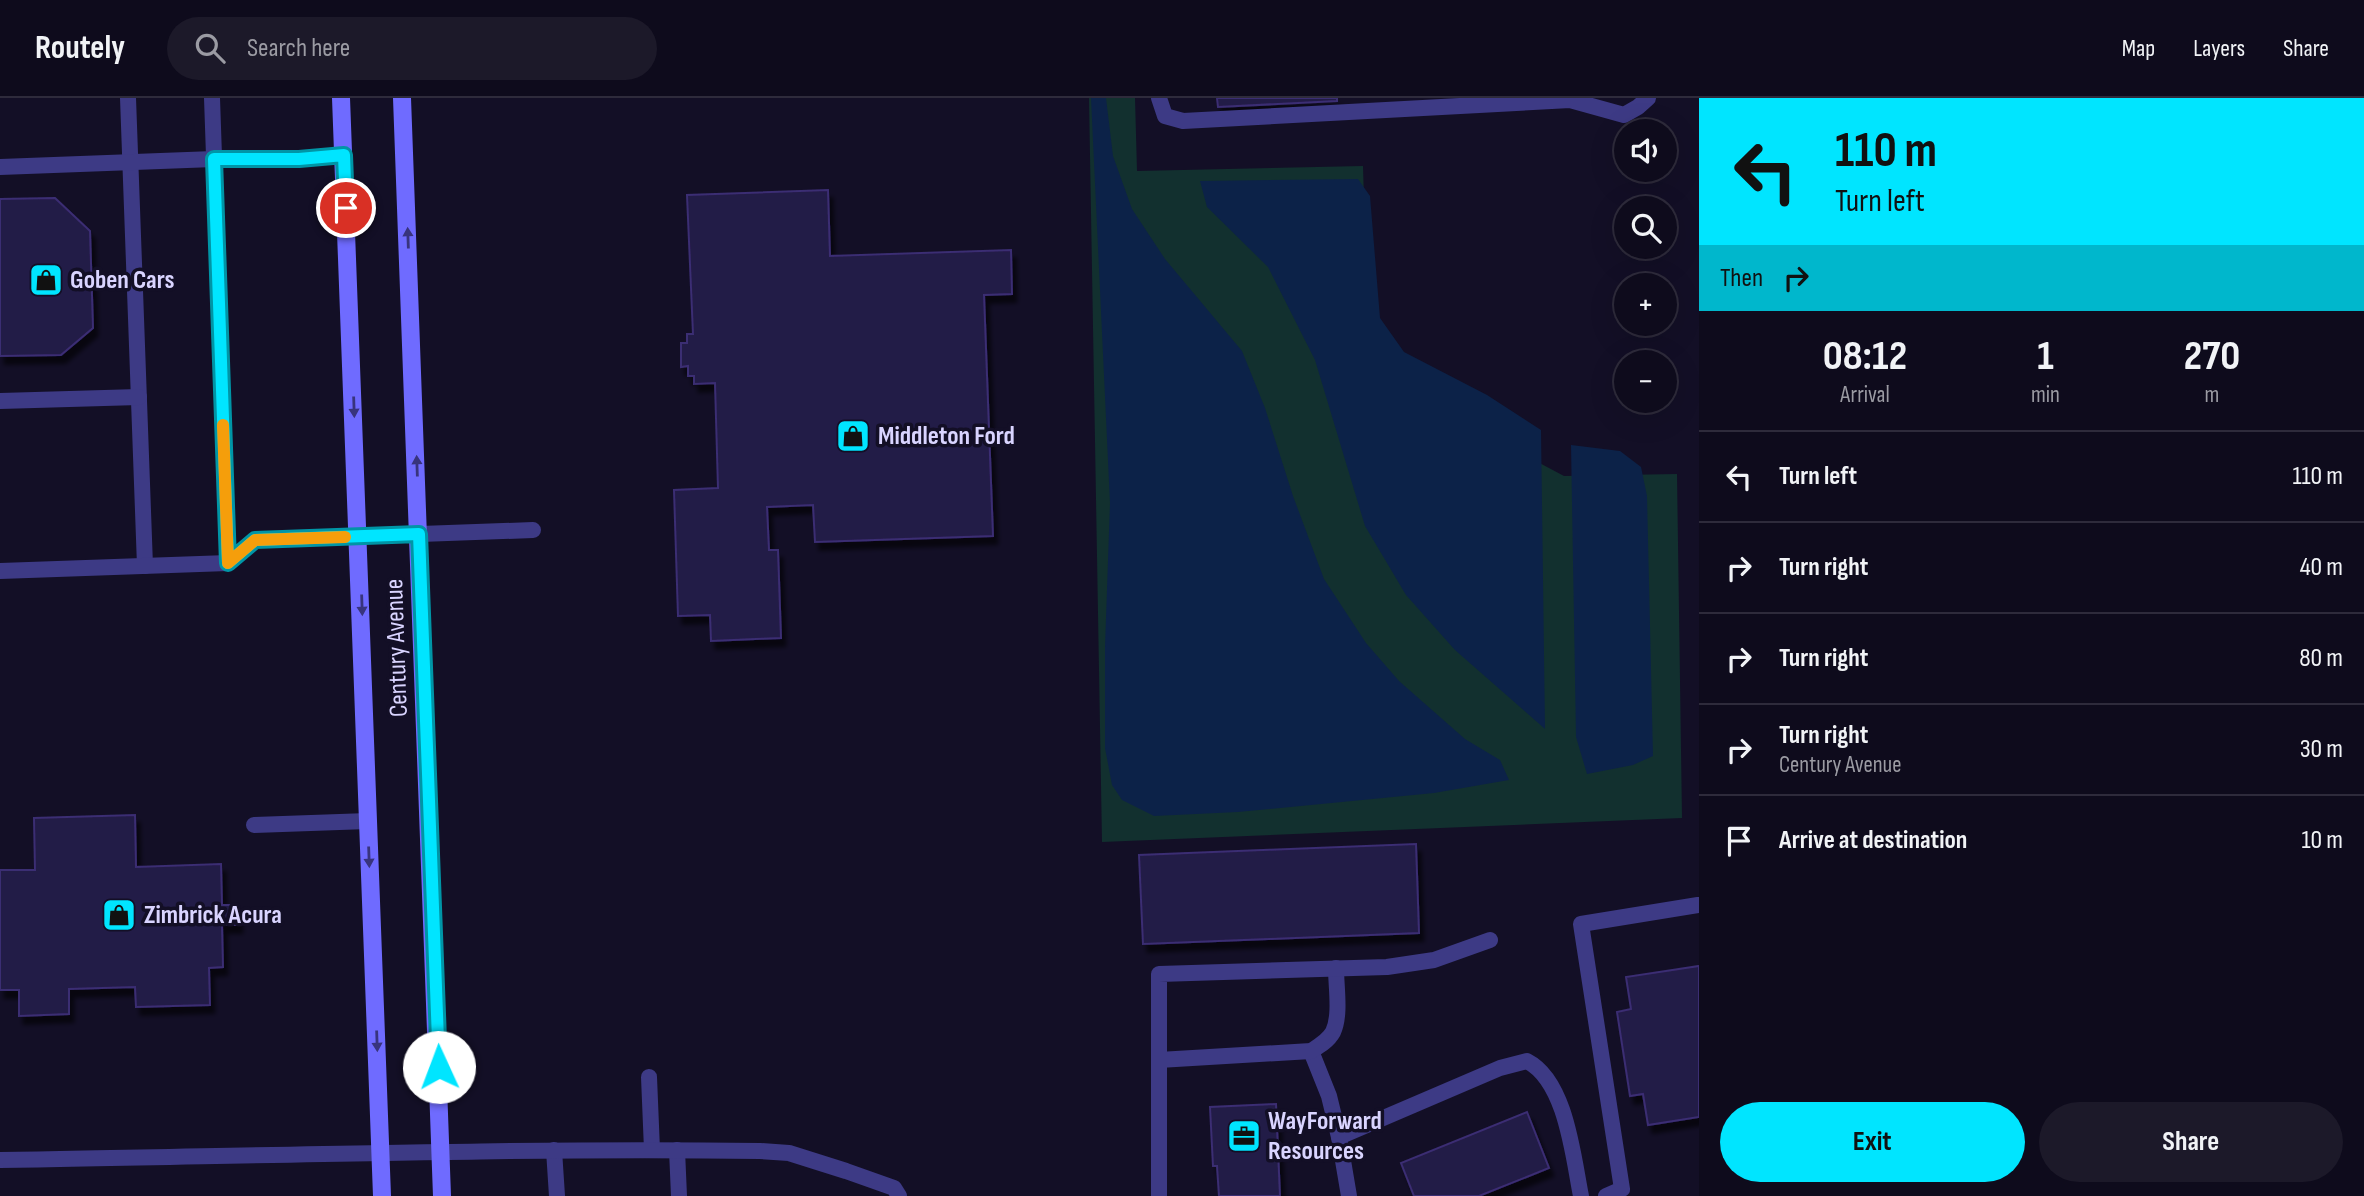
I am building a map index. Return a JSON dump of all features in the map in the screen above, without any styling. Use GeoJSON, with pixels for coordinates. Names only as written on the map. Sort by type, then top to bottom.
{"type":"FeatureCollection","features":[{"type":"Feature","properties":{"kind":"main road","name":"Century Avenue"},"geometry":{"type":"LineString","coordinates":[[341,98],[382,1196]]}},
{"type":"Feature","properties":{"kind":"main road","name":"Century Avenue"},"geometry":{"type":"LineString","coordinates":[[402,98],[442,1196]]}},
{"type":"Feature","properties":{"kind":"lane"},"geometry":{"type":"LineString","coordinates":[[128,98],[145,566]]}},
{"type":"Feature","properties":{"kind":"lane"},"geometry":{"type":"LineString","coordinates":[[212,98],[228,563]]}},
{"type":"Feature","properties":{"kind":"lane"},"geometry":{"type":"LineString","coordinates":[[1159,98],[1165,116],[1183,121],[1570,100],[1624,115],[1648,98]]}},
{"type":"Feature","properties":{"kind":"lane"},"geometry":{"type":"LineString","coordinates":[[0,167],[214,159],[299,159],[344,155]]}},
{"type":"Feature","properties":{"kind":"lane"},"geometry":{"type":"LineString","coordinates":[[0,401],[139,397]]}},
{"type":"Feature","properties":{"kind":"lane"},"geometry":{"type":"LineString","coordinates":[[0,571],[228,563],[255,540],[533,530]]}},
{"type":"Feature","properties":{"kind":"lane"},"geometry":{"type":"LineString","coordinates":[[254,825],[368,821]]}},
{"type":"Feature","properties":{"kind":"lane"},"geometry":{"type":"LineString","coordinates":[[1606,1196],[1622,1189],[1581,924],[1698,905]]}},
{"type":"Feature","properties":{"kind":"lane"},"geometry":{"type":"LineString","coordinates":[[1159,1196],[1159,974],[1387,967],[1434,960],[1490,940]]}},
{"type":"Feature","properties":{"kind":"lane"},"geometry":{"type":"LineString","coordinates":[[1159,1060],[1311,1051],[1324,1044],[1333,1032],[1337,1011],[1336,968]]}},
{"type":"Feature","properties":{"kind":"lane"},"geometry":{"type":"LineString","coordinates":[[1311,1051],[1329,1096],[1349,1196]]}},
{"type":"Feature","properties":{"kind":"lane"},"geometry":{"type":"LineString","coordinates":[[1339,1137],[1500,1068],[1527,1061],[1537,1066],[1554,1088],[1570,1139],[1581,1196]]}},
{"type":"Feature","properties":{"kind":"lane"},"geometry":{"type":"LineString","coordinates":[[649,1077],[652,1150]]}},
{"type":"Feature","properties":{"kind":"lane"},"geometry":{"type":"LineString","coordinates":[[554,1150],[556,1196]]}},
{"type":"Feature","properties":{"kind":"lane"},"geometry":{"type":"LineString","coordinates":[[0,1160],[175,1158],[381,1151],[677,1150],[789,1153],[894,1188],[899,1196]]}},
{"type":"Feature","properties":{"kind":"lane"},"geometry":{"type":"LineString","coordinates":[[677,1150],[679,1196]]}},
{"type":"Feature","properties":{"kind":"green space"},"geometry":{"type":"Polygon","coordinates":[[[1089,98],[1135,98],[1137,171],[1363,166],[1369,372],[1564,476],[1677,474],[1682,818],[1102,842],[1089,98]]]}},
{"type":"Feature","properties":{"kind":"water"},"geometry":{"type":"Polygon","coordinates":[[[1091,98],[1106,98],[1113,156],[1132,209],[1165,259],[1242,351],[1265,408],[1293,496],[1324,579],[1366,643],[1399,681],[1465,739],[1500,760],[1509,780],[1434,793],[1238,812],[1154,816],[1122,800],[1112,785],[1105,748],[1110,503],[1091,98]]]}},
{"type":"Feature","properties":{"kind":"water"},"geometry":{"type":"Polygon","coordinates":[[[1358,179],[1370,196],[1380,318],[1404,352],[1487,395],[1541,430],[1545,729],[1455,650],[1406,595],[1365,526],[1315,360],[1268,267],[1207,207],[1200,181],[1358,179]]]}},
{"type":"Feature","properties":{"kind":"water"},"geometry":{"type":"Polygon","coordinates":[[[1571,445],[1620,451],[1641,467],[1647,496],[1653,756],[1633,765],[1587,774],[1576,737],[1571,445]]]}},
{"type":"Feature","properties":{"kind":"building"},"geometry":{"type":"Polygon","coordinates":[[[1217,98],[1337,98],[1337,101],[1218,107],[1217,98]]]}},
{"type":"Feature","properties":{"kind":"building","name":"Middleton Ford"},"geometry":{"type":"Polygon","coordinates":[[[828,190],[830,256],[1011,250],[1012,294],[984,295],[993,536],[815,542],[813,505],[767,507],[769,550],[778,550],[781,638],[711,641],[710,615],[678,616],[674,490],[718,488],[715,383],[694,384],[694,376],[688,376],[688,366],[681,367],[681,343],[687,343],[687,334],[693,334],[687,195],[828,190]]]}},
{"type":"Feature","properties":{"kind":"building","name":"Goben Cars"},"geometry":{"type":"Polygon","coordinates":[[[55,198],[90,231],[93,328],[61,355],[0,356],[0,199],[55,198]]]}},
{"type":"Feature","properties":{"kind":"building","name":"Zimbrick Acura"},"geometry":{"type":"Polygon","coordinates":[[[135,815],[136,867],[221,864],[222,905],[237,905],[238,925],[222,925],[223,967],[209,968],[210,1005],[136,1007],[135,987],[69,989],[69,1014],[19,1016],[19,990],[0,990],[0,870],[35,870],[34,818],[135,815]]]}},
{"type":"Feature","properties":{"kind":"building"},"geometry":{"type":"Polygon","coordinates":[[[1416,844],[1419,933],[1143,944],[1139,855],[1416,844]]]}},
{"type":"Feature","properties":{"kind":"building"},"geometry":{"type":"Polygon","coordinates":[[[1699,966],[1699,1117],[1648,1125],[1643,1094],[1630,1096],[1617,1012],[1631,1009],[1626,977],[1699,966]]]}},
{"type":"Feature","properties":{"kind":"building","name":"WayForward Resources"},"geometry":{"type":"Polygon","coordinates":[[[1276,1104],[1280,1196],[1219,1196],[1217,1166],[1213,1166],[1210,1107],[1276,1104]]]}},
{"type":"Feature","properties":{"kind":"building"},"geometry":{"type":"Polygon","coordinates":[[[1527,1112],[1549,1168],[1479,1196],[1414,1196],[1401,1163],[1527,1112]]]}},
{"type":"Feature","properties":{"kind":"slow traffic"},"geometry":{"type":"LineString","coordinates":[[223,425],[228,563],[255,540],[345,537]]}},
{"type":"Feature","properties":{"kind":"place","name":"Goben Cars"},"geometry":{"type":"Point","coordinates":[46,280]}},
{"type":"Feature","properties":{"kind":"place","name":"Middleton Ford"},"geometry":{"type":"Point","coordinates":[853,436]}},
{"type":"Feature","properties":{"kind":"place","name":"Zimbrick Acura"},"geometry":{"type":"Point","coordinates":[119,915]}},
{"type":"Feature","properties":{"kind":"place","name":"WayForward Resources"},"geometry":{"type":"Point","coordinates":[1244,1136]}},
{"type":"Feature","properties":{"kind":"route"},"geometry":{"type":"LineString","coordinates":[[346,208],[344,155],[299,159],[214,159],[228,563],[255,540],[419,534],[439,1067]]}}]}
